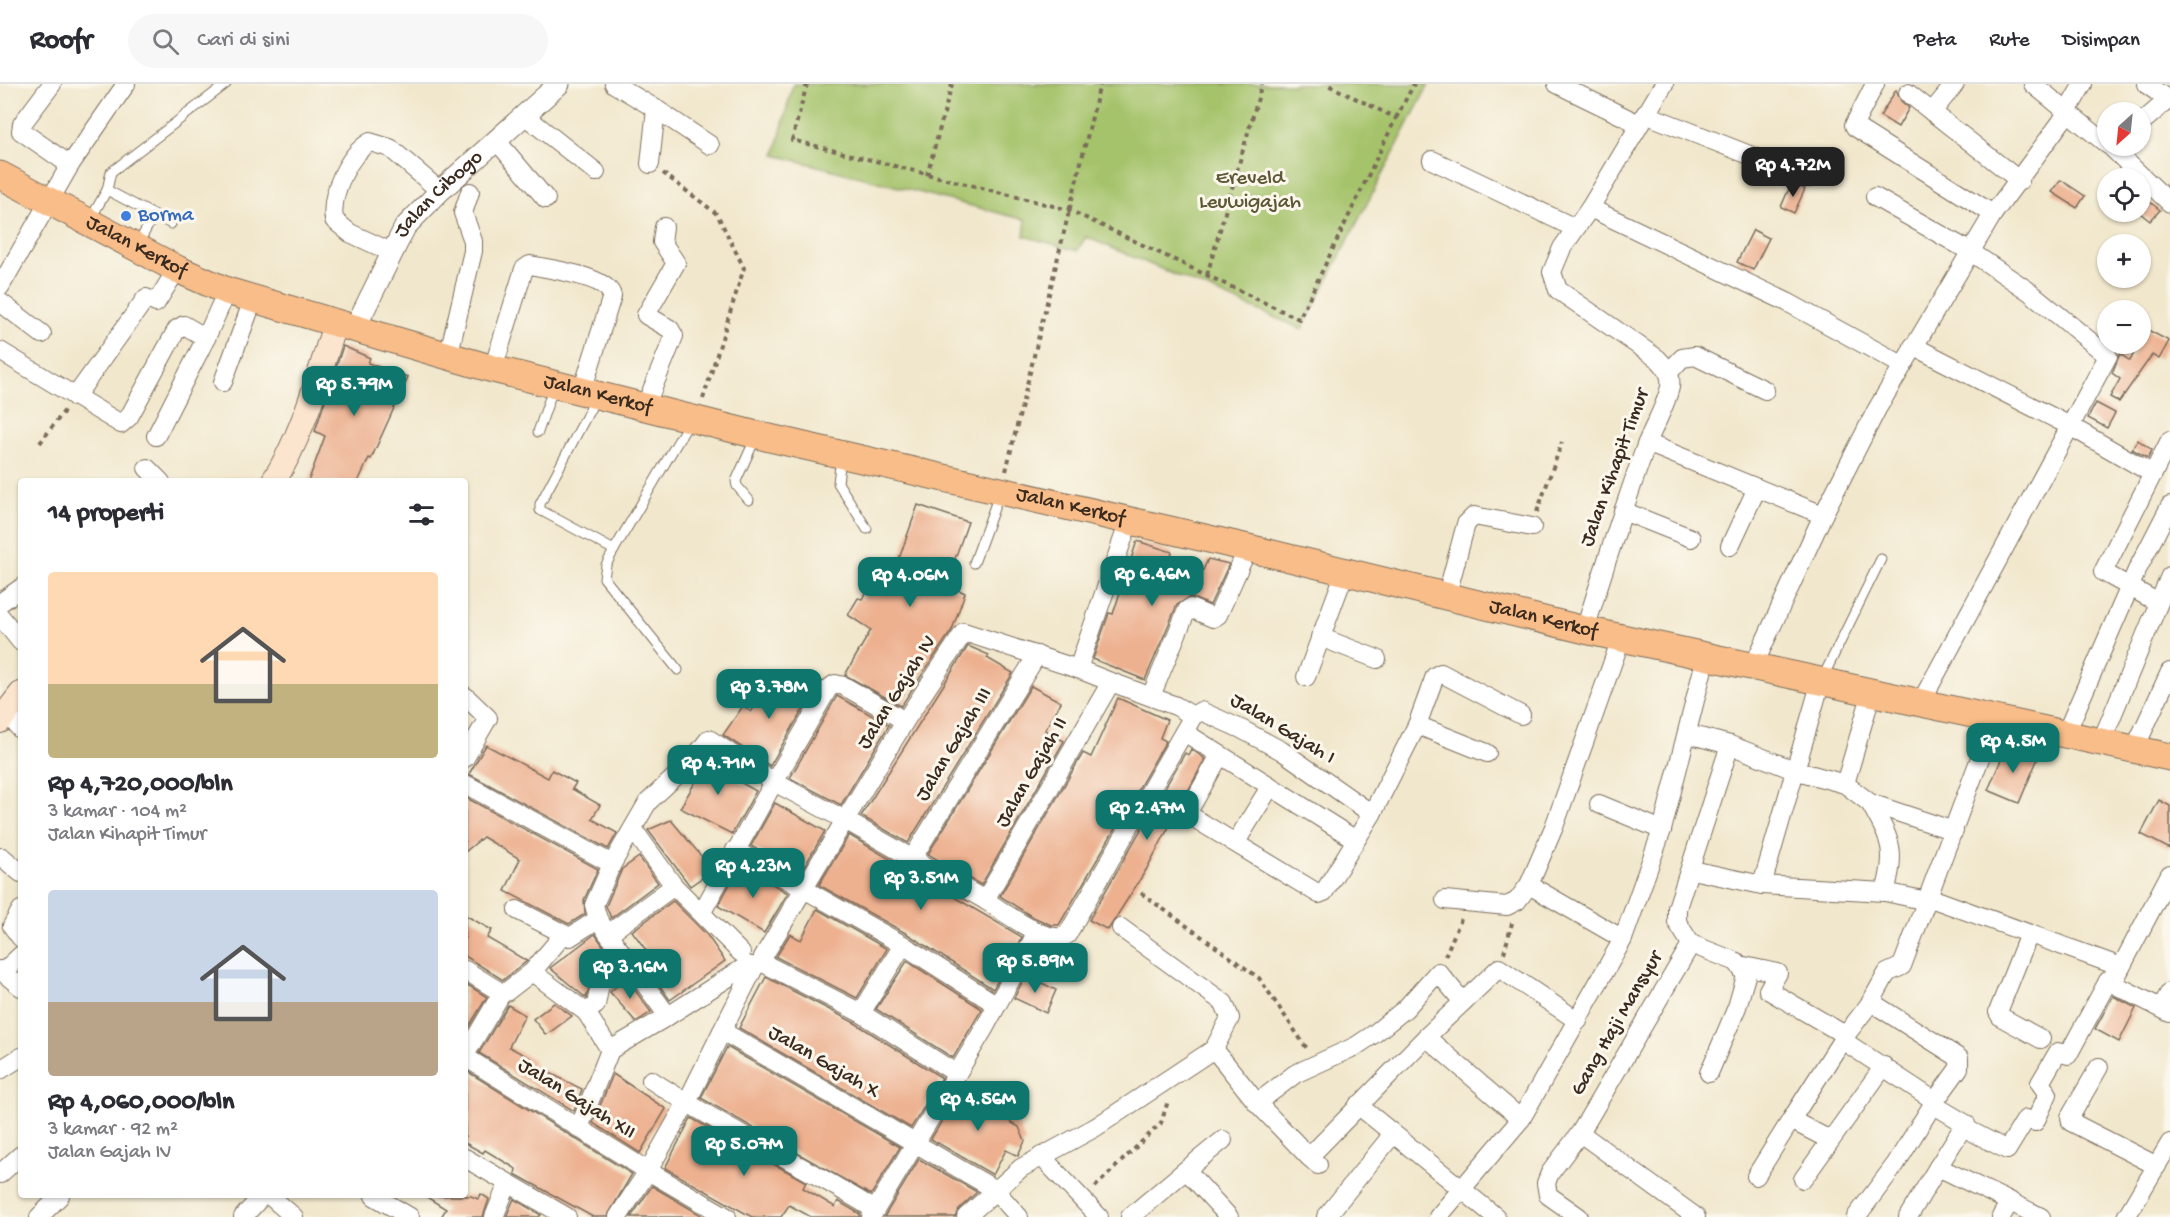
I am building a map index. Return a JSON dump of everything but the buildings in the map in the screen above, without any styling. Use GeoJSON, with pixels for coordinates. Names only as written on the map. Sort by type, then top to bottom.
{"type":"FeatureCollection","features":[{"type":"Feature","properties":{"kind":"main road","name":"Jalan Kerkof"},"geometry":{"type":"LineString","coordinates":[[0,175],[88,224],[177,269],[227,291],[344,328],[448,357],[757,435],[1248,548],[1622,639],[2170,756]]}},
{"type":"Feature","properties":{"kind":"main road"},"geometry":{"type":"LineString","coordinates":[[276,478],[285,463],[306,408],[344,328]]}},
{"type":"Feature","properties":{"kind":"street"},"geometry":{"type":"LineString","coordinates":[[52,84],[22,124],[21,131],[70,165]]}},
{"type":"Feature","properties":{"kind":"street"},"geometry":{"type":"LineString","coordinates":[[0,287],[51,203],[70,165],[126,84]]}},
{"type":"Feature","properties":{"kind":"street","name":"Jalan Cibogo"},"geometry":{"type":"LineString","coordinates":[[344,328],[405,227],[440,191],[559,84]]}},
{"type":"Feature","properties":{"kind":"street"},"geometry":{"type":"LineString","coordinates":[[614,84],[710,145]]}},
{"type":"Feature","properties":{"kind":"street"},"geometry":{"type":"LineString","coordinates":[[1557,84],[1642,119],[1808,178]]}},
{"type":"Feature","properties":{"kind":"street","name":"Jalan Kihapit Timur"},"geometry":{"type":"LineString","coordinates":[[1585,630],[1623,511],[1670,386],[1669,372],[1658,359],[1602,322],[1554,284],[1554,264],[1664,84]]}},
{"type":"Feature","properties":{"kind":"street"},"geometry":{"type":"LineString","coordinates":[[1875,84],[1855,127],[1993,214]]}},
{"type":"Feature","properties":{"kind":"street"},"geometry":{"type":"LineString","coordinates":[[1932,112],[1955,84]]}},
{"type":"Feature","properties":{"kind":"street"},"geometry":{"type":"LineString","coordinates":[[2033,84],[2066,114],[2097,136]]}},
{"type":"Feature","properties":{"kind":"street"},"geometry":{"type":"LineString","coordinates":[[1753,667],[1823,515],[1902,365],[1993,214],[2020,181],[2066,114],[2083,84]]}},
{"type":"Feature","properties":{"kind":"street"},"geometry":{"type":"LineString","coordinates":[[2146,84],[2170,99],[2151,115]]}},
{"type":"Feature","properties":{"kind":"street"},"geometry":{"type":"LineString","coordinates":[[1908,93],[2020,181]]}},
{"type":"Feature","properties":{"kind":"street"},"geometry":{"type":"LineString","coordinates":[[650,164],[656,109]]}},
{"type":"Feature","properties":{"kind":"street"},"geometry":{"type":"LineString","coordinates":[[524,115],[596,172]]}},
{"type":"Feature","properties":{"kind":"street"},"geometry":{"type":"LineString","coordinates":[[496,140],[546,199]]}},
{"type":"Feature","properties":{"kind":"street"},"geometry":{"type":"LineString","coordinates":[[391,252],[350,233],[334,220],[333,211],[338,190],[360,148],[370,142],[390,148],[440,191]]}},
{"type":"Feature","properties":{"kind":"street"},"geometry":{"type":"LineString","coordinates":[[2121,156],[2170,203]]}},
{"type":"Feature","properties":{"kind":"street"},"geometry":{"type":"LineString","coordinates":[[1432,160],[1575,228]]}},
{"type":"Feature","properties":{"kind":"street"},"geometry":{"type":"LineString","coordinates":[[448,357],[473,250],[473,241],[463,213],[470,192]]}},
{"type":"Feature","properties":{"kind":"street"},"geometry":{"type":"LineString","coordinates":[[1875,196],[1971,252],[2030,292],[2108,353],[2106,364],[2070,426],[1921,702]]}},
{"type":"Feature","properties":{"kind":"street"},"geometry":{"type":"LineString","coordinates":[[1590,208],[1787,302],[1902,365]]}},
{"type":"Feature","properties":{"kind":"street"},"geometry":{"type":"LineString","coordinates":[[645,406],[674,336],[670,329],[646,315],[676,263],[662,242],[664,227]]}},
{"type":"Feature","properties":{"kind":"street"},"geometry":{"type":"LineString","coordinates":[[493,369],[524,269],[531,264],[601,281],[611,291],[612,296],[590,393]]}},
{"type":"Feature","properties":{"kind":"street"},"geometry":{"type":"LineString","coordinates":[[75,397],[146,298],[156,303],[177,269]]}},
{"type":"Feature","properties":{"kind":"street"},"geometry":{"type":"LineString","coordinates":[[156,436],[206,338],[227,291]]}},
{"type":"Feature","properties":{"kind":"street"},"geometry":{"type":"LineString","coordinates":[[223,382],[253,300]]}},
{"type":"Feature","properties":{"kind":"street"},"geometry":{"type":"LineString","coordinates":[[0,302],[42,334]]}},
{"type":"Feature","properties":{"kind":"street"},"geometry":{"type":"LineString","coordinates":[[0,351],[121,424],[129,417],[181,325],[206,338]]}},
{"type":"Feature","properties":{"kind":"street"},"geometry":{"type":"LineString","coordinates":[[1913,346],[2070,426],[2153,474]]}},
{"type":"Feature","properties":{"kind":"street"},"geometry":{"type":"LineString","coordinates":[[1669,372],[1682,358],[1695,357],[1764,390]]}},
{"type":"Feature","properties":{"kind":"street"},"geometry":{"type":"LineString","coordinates":[[2157,602],[2129,589],[2103,572],[2170,440]]}},
{"type":"Feature","properties":{"kind":"street"},"geometry":{"type":"LineString","coordinates":[[1647,443],[1823,515]]}},
{"type":"Feature","properties":{"kind":"street"},"geometry":{"type":"LineString","coordinates":[[147,468],[157,478]]}},
{"type":"Feature","properties":{"kind":"street"},"geometry":{"type":"LineString","coordinates":[[1730,546],[1757,488]]}},
{"type":"Feature","properties":{"kind":"street"},"geometry":{"type":"LineString","coordinates":[[2066,733],[2129,589],[2170,506]]}},
{"type":"Feature","properties":{"kind":"street"},"geometry":{"type":"LineString","coordinates":[[1623,511],[1690,538]]}},
{"type":"Feature","properties":{"kind":"street"},"geometry":{"type":"LineString","coordinates":[[1446,598],[1466,524],[1471,518],[1474,516],[1532,527]]}},
{"type":"Feature","properties":{"kind":"street"},"geometry":{"type":"LineString","coordinates":[[668,1016],[603,927],[595,901],[612,864],[648,802],[691,762],[709,739],[774,782],[986,900],[1037,932],[1060,938],[1067,935],[1193,716],[1151,696],[1078,669],[1129,521]]}},
{"type":"Feature","properties":{"kind":"street"},"geometry":{"type":"LineString","coordinates":[[1151,696],[1187,610],[1190,608],[1213,618],[1218,615],[1248,548]]}},
{"type":"Feature","properties":{"kind":"street"},"geometry":{"type":"LineString","coordinates":[[1306,677],[1345,572]]}},
{"type":"Feature","properties":{"kind":"street"},"geometry":{"type":"LineString","coordinates":[[2102,740],[2157,602],[2170,576]]}},
{"type":"Feature","properties":{"kind":"street"},"geometry":{"type":"LineString","coordinates":[[0,603],[18,590]]}},
{"type":"Feature","properties":{"kind":"street"},"geometry":{"type":"LineString","coordinates":[[0,616],[18,638]]}},
{"type":"Feature","properties":{"kind":"street","name":"Jalan Gajah IV"},"geometry":{"type":"LineString","coordinates":[[845,820],[905,721],[964,632],[1078,669]]}},
{"type":"Feature","properties":{"kind":"street"},"geometry":{"type":"LineString","coordinates":[[1320,637],[1377,659]]}},
{"type":"Feature","properties":{"kind":"street"},"geometry":{"type":"LineString","coordinates":[[1445,900],[1507,906],[1517,901],[1529,885],[1554,826],[1622,639]]}},
{"type":"Feature","properties":{"kind":"street","name":"Jalan Gajah III"},"geometry":{"type":"LineString","coordinates":[[912,860],[1037,655]]}},
{"type":"Feature","properties":{"kind":"street"},"geometry":{"type":"LineString","coordinates":[[1438,1217],[1521,1119],[1623,939],[1662,830],[1706,657]]}},
{"type":"Feature","properties":{"kind":"street"},"geometry":{"type":"LineString","coordinates":[[2135,748],[2170,672]]}},
{"type":"Feature","properties":{"kind":"street"},"geometry":{"type":"LineString","coordinates":[[1220,755],[1188,812],[1192,819],[1236,842],[1319,894],[1324,892],[1372,814],[1417,725],[1432,681],[1441,674],[1521,715]]}},
{"type":"Feature","properties":{"kind":"street"},"geometry":{"type":"LineString","coordinates":[[1762,885],[1821,681]]}},
{"type":"Feature","properties":{"kind":"street","name":"Jalan Gajah II"},"geometry":{"type":"LineString","coordinates":[[986,900],[1111,682]]}},
{"type":"Feature","properties":{"kind":"street"},"geometry":{"type":"LineString","coordinates":[[702,912],[828,689],[835,684],[844,686],[905,721]]}},
{"type":"Feature","properties":{"kind":"street"},"geometry":{"type":"LineString","coordinates":[[1845,784],[1872,692]]}},
{"type":"Feature","properties":{"kind":"street"},"geometry":{"type":"LineString","coordinates":[[468,699],[489,718],[468,747]]}},
{"type":"Feature","properties":{"kind":"street"},"geometry":{"type":"LineString","coordinates":[[9,709],[18,725]]}},
{"type":"Feature","properties":{"kind":"street","name":"Jalan Gajah I"},"geometry":{"type":"LineString","coordinates":[[1193,716],[1205,711],[1282,751],[1372,814]]}},
{"type":"Feature","properties":{"kind":"street"},"geometry":{"type":"LineString","coordinates":[[1756,1176],[1843,1038],[1871,1002],[1887,973],[1902,966],[1995,718]]}},
{"type":"Feature","properties":{"kind":"street"},"geometry":{"type":"LineString","coordinates":[[1417,725],[1487,753]]}},
{"type":"Feature","properties":{"kind":"street"},"geometry":{"type":"LineString","coordinates":[[1184,732],[1356,840]]}},
{"type":"Feature","properties":{"kind":"street"},"geometry":{"type":"LineString","coordinates":[[1688,734],[1730,745],[1794,770],[1845,784],[1870,803],[1954,831]]}},
{"type":"Feature","properties":{"kind":"street","name":"Gang Haji Mansyur"},"geometry":{"type":"LineString","coordinates":[[1579,1217],[1548,1195],[1546,1183],[1550,1173],[1580,1133],[1691,944],[1677,922],[1677,908],[1692,870],[1730,745]]}},
{"type":"Feature","properties":{"kind":"street"},"geometry":{"type":"LineString","coordinates":[[468,786],[612,864]]}},
{"type":"Feature","properties":{"kind":"street"},"geometry":{"type":"LineString","coordinates":[[1236,842],[1270,787]]}},
{"type":"Feature","properties":{"kind":"street"},"geometry":{"type":"LineString","coordinates":[[1870,803],[1888,837],[1891,850],[1893,865],[1885,892]]}},
{"type":"Feature","properties":{"kind":"street"},"geometry":{"type":"LineString","coordinates":[[1599,804],[1662,830]]}},
{"type":"Feature","properties":{"kind":"street"},"geometry":{"type":"LineString","coordinates":[[618,1217],[648,1171],[686,1104],[754,961],[806,888],[845,820]]}},
{"type":"Feature","properties":{"kind":"street"},"geometry":{"type":"LineString","coordinates":[[633,829],[674,886],[754,961],[861,1013],[957,1074]]}},
{"type":"Feature","properties":{"kind":"street"},"geometry":{"type":"LineString","coordinates":[[735,850],[806,888],[903,945],[997,1005]]}},
{"type":"Feature","properties":{"kind":"street"},"geometry":{"type":"LineString","coordinates":[[2,857],[18,870]]}},
{"type":"Feature","properties":{"kind":"street"},"geometry":{"type":"LineString","coordinates":[[1692,870],[1762,885],[1885,892],[1927,899],[2121,967]]}},
{"type":"Feature","properties":{"kind":"street"},"geometry":{"type":"LineString","coordinates":[[1964,1127],[2007,1150],[2026,1119],[2035,1122],[2048,1094],[2040,1083],[2058,1052],[2068,1055],[2108,981],[2121,967],[2163,903],[2170,874]]}},
{"type":"Feature","properties":{"kind":"street"},"geometry":{"type":"LineString","coordinates":[[1529,885],[1623,939]]}},
{"type":"Feature","properties":{"kind":"street"},"geometry":{"type":"LineString","coordinates":[[517,910],[562,935],[572,937],[603,927],[674,886]]}},
{"type":"Feature","properties":{"kind":"street"},"geometry":{"type":"LineString","coordinates":[[18,915],[12,926],[18,934]]}},
{"type":"Feature","properties":{"kind":"street"},"geometry":{"type":"LineString","coordinates":[[966,1217],[994,1190],[1041,1156],[1096,1127],[1214,1049],[1230,1018],[1224,1003],[1121,928]]}},
{"type":"Feature","properties":{"kind":"street"},"geometry":{"type":"LineString","coordinates":[[651,1080],[686,1104],[840,1188],[873,1213],[914,1141],[957,1074],[1037,932]]}},
{"type":"Feature","properties":{"kind":"street"},"geometry":{"type":"LineString","coordinates":[[2030,934],[1998,1012],[2001,1017],[2041,1039]]}},
{"type":"Feature","properties":{"kind":"street"},"geometry":{"type":"LineString","coordinates":[[468,1051],[502,993],[510,990],[532,972],[562,935]]}},
{"type":"Feature","properties":{"kind":"street"},"geometry":{"type":"LineString","coordinates":[[1691,944],[1739,965],[1778,973],[1768,990],[1843,1038],[1966,1124],[1908,1217]]}},
{"type":"Feature","properties":{"kind":"street"},"geometry":{"type":"LineString","coordinates":[[861,1013],[903,945]]}},
{"type":"Feature","properties":{"kind":"street"},"geometry":{"type":"LineString","coordinates":[[18,958],[2,971],[18,984]]}},
{"type":"Feature","properties":{"kind":"street"},"geometry":{"type":"LineString","coordinates":[[579,1128],[610,1050],[754,961]]}},
{"type":"Feature","properties":{"kind":"street"},"geometry":{"type":"LineString","coordinates":[[586,1012],[596,1005],[600,984],[628,963]]}},
{"type":"Feature","properties":{"kind":"street"},"geometry":{"type":"LineString","coordinates":[[1709,1073],[1745,984],[1744,970],[1739,965]]}},
{"type":"Feature","properties":{"kind":"street"},"geometry":{"type":"LineString","coordinates":[[1214,1049],[1257,1103],[1314,1161],[1358,1105],[1499,968],[1578,1021]]}},
{"type":"Feature","properties":{"kind":"street"},"geometry":{"type":"LineString","coordinates":[[468,972],[502,993]]}},
{"type":"Feature","properties":{"kind":"street"},"geometry":{"type":"LineString","coordinates":[[532,972],[586,1012],[610,1050]]}},
{"type":"Feature","properties":{"kind":"street"},"geometry":{"type":"LineString","coordinates":[[1257,1103],[1317,1062],[1356,1046],[1374,1034],[1405,1009],[1438,972],[1463,1002]]}},
{"type":"Feature","properties":{"kind":"street"},"geometry":{"type":"LineString","coordinates":[[2108,981],[2166,1010],[2170,992]]}},
{"type":"Feature","properties":{"kind":"street"},"geometry":{"type":"LineString","coordinates":[[1856,1217],[1959,1068],[1959,1058],[1871,1002]]}},
{"type":"Feature","properties":{"kind":"street","name":"Jalan Gajah X"},"geometry":{"type":"LineString","coordinates":[[722,1031],[914,1141],[994,1190],[1019,1217]]}},
{"type":"Feature","properties":{"kind":"street"},"geometry":{"type":"LineString","coordinates":[[1426,1037],[1521,1119]]}},
{"type":"Feature","properties":{"kind":"street","name":"Jalan Gajah XII"},"geometry":{"type":"LineString","coordinates":[[468,1058],[648,1171],[727,1217]]}},
{"type":"Feature","properties":{"kind":"street"},"geometry":{"type":"LineString","coordinates":[[0,1070],[18,1059]]}},
{"type":"Feature","properties":{"kind":"street"},"geometry":{"type":"LineString","coordinates":[[1803,1179],[1884,1066]]}},
{"type":"Feature","properties":{"kind":"street"},"geometry":{"type":"LineString","coordinates":[[2099,1067],[2070,1117],[2071,1122],[2157,1166]]}},
{"type":"Feature","properties":{"kind":"street"},"geometry":{"type":"LineString","coordinates":[[1358,1105],[1496,1217]]}},
{"type":"Feature","properties":{"kind":"street"},"geometry":{"type":"LineString","coordinates":[[1791,1120],[1830,1140]]}},
{"type":"Feature","properties":{"kind":"street"},"geometry":{"type":"LineString","coordinates":[[1580,1133],[1693,1216]]}},
{"type":"Feature","properties":{"kind":"street"},"geometry":{"type":"LineString","coordinates":[[1326,1217],[1393,1134]]}},
{"type":"Feature","properties":{"kind":"street"},"geometry":{"type":"LineString","coordinates":[[1130,1217],[1223,1140]]}},
{"type":"Feature","properties":{"kind":"street"},"geometry":{"type":"LineString","coordinates":[[2126,1217],[2170,1143]]}},
{"type":"Feature","properties":{"kind":"street"},"geometry":{"type":"LineString","coordinates":[[1041,1156],[1099,1217]]}},
{"type":"Feature","properties":{"kind":"street"},"geometry":{"type":"LineString","coordinates":[[0,1174],[18,1158]]}},
{"type":"Feature","properties":{"kind":"street"},"geometry":{"type":"LineString","coordinates":[[468,1160],[567,1217]]}},
{"type":"Feature","properties":{"kind":"street"},"geometry":{"type":"LineString","coordinates":[[1938,1167],[2041,1217]]}},
{"type":"Feature","properties":{"kind":"street"},"geometry":{"type":"LineString","coordinates":[[1186,1170],[1229,1217]]}},
{"type":"Feature","properties":{"kind":"street"},"geometry":{"type":"LineString","coordinates":[[494,1217],[508,1183]]}},
{"type":"Feature","properties":{"kind":"street"},"geometry":{"type":"LineString","coordinates":[[39,1217],[58,1198]]}},
{"type":"Feature","properties":{"kind":"street"},"geometry":{"type":"LineString","coordinates":[[243,1217],[260,1198]]}},
{"type":"Feature","properties":{"kind":"street"},"geometry":{"type":"LineString","coordinates":[[272,1198],[294,1217]]}},
{"type":"Feature","properties":{"kind":"street"},"geometry":{"type":"LineString","coordinates":[[377,1198],[410,1217]]}},
{"type":"Feature","properties":{"kind":"street"},"geometry":{"type":"LineString","coordinates":[[2001,1217],[2010,1201]]}},
{"type":"Feature","properties":{"kind":"lane"},"geometry":{"type":"LineString","coordinates":[[88,224],[107,190],[111,172],[226,84]]}},
{"type":"Feature","properties":{"kind":"lane"},"geometry":{"type":"LineString","coordinates":[[107,190],[171,224]]}},
{"type":"Feature","properties":{"kind":"lane"},"geometry":{"type":"LineString","coordinates":[[136,248],[154,215]]}},
{"type":"Feature","properties":{"kind":"lane"},"geometry":{"type":"LineString","coordinates":[[538,432],[555,384]]}},
{"type":"Feature","properties":{"kind":"lane"},"geometry":{"type":"LineString","coordinates":[[590,393],[540,504],[540,510],[614,550]]}},
{"type":"Feature","properties":{"kind":"lane"},"geometry":{"type":"LineString","coordinates":[[678,670],[604,578],[606,564],[694,419]]}},
{"type":"Feature","properties":{"kind":"lane"},"geometry":{"type":"LineString","coordinates":[[749,500],[737,486],[736,481],[757,435]]}},
{"type":"Feature","properties":{"kind":"lane"},"geometry":{"type":"LineString","coordinates":[[842,454],[838,483],[867,529]]}},
{"type":"Feature","properties":{"kind":"lane"},"geometry":{"type":"LineString","coordinates":[[974,563],[1000,492]]}},
{"type":"Feature","properties":{"kind":"lane"},"geometry":{"type":"LineString","coordinates":[[1821,681],[1881,559]]}},
{"type":"Feature","properties":{"kind":"path"},"geometry":{"type":"LineString","coordinates":[[807,84],[792,140],[1069,210],[1299,318],[1414,84]]}},
{"type":"Feature","properties":{"kind":"path"},"geometry":{"type":"LineString","coordinates":[[927,175],[952,84]]}},
{"type":"Feature","properties":{"kind":"path"},"geometry":{"type":"LineString","coordinates":[[1000,492],[1100,84]]}},
{"type":"Feature","properties":{"kind":"path"},"geometry":{"type":"LineString","coordinates":[[1207,275],[1262,84]]}},
{"type":"Feature","properties":{"kind":"path"},"geometry":{"type":"LineString","coordinates":[[1326,84],[1396,118]]}},
{"type":"Feature","properties":{"kind":"path"},"geometry":{"type":"LineString","coordinates":[[650,164],[717,214],[744,268],[694,419]]}},
{"type":"Feature","properties":{"kind":"path"},"geometry":{"type":"LineString","coordinates":[[40,443],[75,397]]}},
{"type":"Feature","properties":{"kind":"path"},"geometry":{"type":"LineString","coordinates":[[1532,527],[1562,442]]}},
{"type":"Feature","properties":{"kind":"path"},"geometry":{"type":"LineString","coordinates":[[1141,893],[1259,978],[1317,1062]]}},
{"type":"Feature","properties":{"kind":"path"},"geometry":{"type":"LineString","coordinates":[[1499,968],[1517,901]]}},
{"type":"Feature","properties":{"kind":"path"},"geometry":{"type":"LineString","coordinates":[[1438,972],[1468,902]]}},
{"type":"Feature","properties":{"kind":"path"},"geometry":{"type":"LineString","coordinates":[[1081,1200],[1161,1123],[1165,1116],[1171,1079]]}},
{"type":"Feature","properties":{"kind":"green space","name":"Ereveld Leuwigajah"},"geometry":{"type":"Polygon","coordinates":[[[793,84],[1429,84],[1302,329],[1086,237],[1077,251],[1024,236],[1026,220],[775,155],[793,84]]]}},
{"type":"Feature","properties":{"kind":"place","name":"Borma"},"geometry":{"type":"Point","coordinates":[126,216]}}]}
